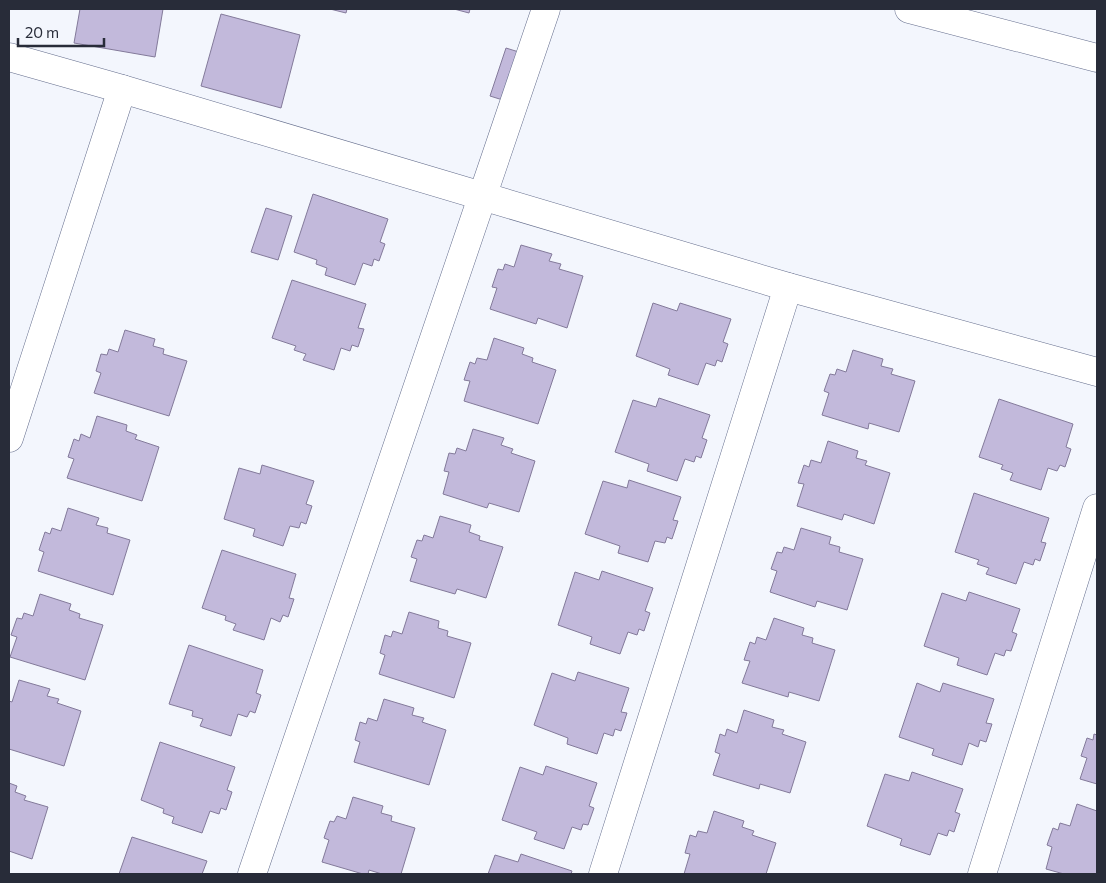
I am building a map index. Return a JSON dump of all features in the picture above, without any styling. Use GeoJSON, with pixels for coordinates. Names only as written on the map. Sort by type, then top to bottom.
{"type":"FeatureCollection","features":[{"type":"Feature","properties":{"kind":"street"},"geometry":{"type":"LineString","coordinates":[[252,874],[546,9]]}},
{"type":"Feature","properties":{"kind":"street"},"geometry":{"type":"LineString","coordinates":[[909,9],[1097,58]]}},
{"type":"Feature","properties":{"kind":"street"},"geometry":{"type":"LineString","coordinates":[[9,57],[788,287],[1097,372]]}},
{"type":"Feature","properties":{"kind":"street"},"geometry":{"type":"LineString","coordinates":[[9,438],[122,89]]}},
{"type":"Feature","properties":{"kind":"street"},"geometry":{"type":"LineString","coordinates":[[604,874],[788,287]]}},
{"type":"Feature","properties":{"kind":"street"},"geometry":{"type":"LineString","coordinates":[[982,874],[1097,508]]}},
{"type":"Feature","properties":{"kind":"building"},"geometry":{"type":"Polygon","coordinates":[[[80,9],[163,9],[155,57],[74,43],[80,9]]]}},
{"type":"Feature","properties":{"kind":"building"},"geometry":{"type":"Polygon","coordinates":[[[330,9],[347,9],[346,13],[330,9]]]}},
{"type":"Feature","properties":{"kind":"building"},"geometry":{"type":"Polygon","coordinates":[[[454,9],[470,9],[469,13],[454,9]]]}},
{"type":"Feature","properties":{"kind":"building"},"geometry":{"type":"Polygon","coordinates":[[[221,14],[300,35],[281,108],[201,86],[221,14]]]}},
{"type":"Feature","properties":{"kind":"building"},"geometry":{"type":"Polygon","coordinates":[[[506,48],[522,53],[506,101],[490,96],[506,48]]]}},
{"type":"Feature","properties":{"kind":"building"},"geometry":{"type":"Polygon","coordinates":[[[313,194],[388,219],[380,242],[385,244],[379,261],[374,259],[372,266],[363,263],[355,285],[325,275],[327,268],[316,264],[317,260],[294,252],[313,194]]]}},
{"type":"Feature","properties":{"kind":"building"},"geometry":{"type":"Polygon","coordinates":[[[266,208],[292,216],[278,260],[251,252],[266,208]]]}},
{"type":"Feature","properties":{"kind":"building"},"geometry":{"type":"Polygon","coordinates":[[[521,245],[552,254],[549,261],[561,264],[559,269],[583,276],[567,328],[538,318],[536,324],[490,309],[497,288],[492,287],[498,269],[503,270],[505,264],[514,267],[521,245]]]}},
{"type":"Feature","properties":{"kind":"building"},"geometry":{"type":"Polygon","coordinates":[[[292,280],[366,304],[358,328],[364,329],[358,347],[352,345],[350,351],[341,348],[334,370],[303,360],[306,354],[294,350],[296,346],[272,338],[292,280]]]}},
{"type":"Feature","properties":{"kind":"building"},"geometry":{"type":"Polygon","coordinates":[[[653,303],[677,311],[680,303],[731,319],[723,342],[728,344],[722,362],[717,360],[715,366],[706,363],[698,385],[668,375],[670,369],[636,356],[653,303]]]}},
{"type":"Feature","properties":{"kind":"building"},"geometry":{"type":"Polygon","coordinates":[[[125,330],[155,339],[153,346],[164,349],[163,354],[187,361],[169,416],[94,393],[101,373],[96,371],[101,354],[107,355],[109,349],[118,352],[125,330]]]}},
{"type":"Feature","properties":{"kind":"building"},"geometry":{"type":"Polygon","coordinates":[[[494,338],[524,348],[522,354],[533,358],[532,362],[556,370],[538,424],[464,401],[470,381],[464,380],[470,362],[475,364],[477,358],[487,360],[494,338]]]}},
{"type":"Feature","properties":{"kind":"building"},"geometry":{"type":"Polygon","coordinates":[[[853,350],[883,359],[881,366],[893,369],[891,374],[915,381],[899,432],[869,423],[868,429],[822,415],[829,393],[824,391],[830,374],[835,375],[837,369],[846,372],[853,350]]]}},
{"type":"Feature","properties":{"kind":"building"},"geometry":{"type":"Polygon","coordinates":[[[659,398],[710,415],[702,438],[707,440],[701,458],[696,456],[694,462],[685,459],[677,481],[647,471],[649,464],[615,452],[633,400],[656,407],[659,398]]]}},
{"type":"Feature","properties":{"kind":"building"},"geometry":{"type":"Polygon","coordinates":[[[999,399],[1073,424],[1066,447],[1071,449],[1065,467],[1060,465],[1057,471],[1048,468],[1041,490],[1010,480],[1013,473],[1001,469],[1003,465],[979,457],[999,399]]]}},
{"type":"Feature","properties":{"kind":"building"},"geometry":{"type":"Polygon","coordinates":[[[97,416],[127,425],[126,431],[137,435],[135,439],[159,447],[142,501],[67,478],[74,459],[68,457],[74,439],[79,441],[81,434],[90,438],[97,416]]]}},
{"type":"Feature","properties":{"kind":"building"},"geometry":{"type":"Polygon","coordinates":[[[473,429],[504,438],[501,445],[513,449],[511,453],[535,461],[519,512],[489,503],[487,508],[443,494],[449,472],[444,471],[449,453],[455,454],[457,448],[466,451],[473,429]]]}},
{"type":"Feature","properties":{"kind":"building"},"geometry":{"type":"Polygon","coordinates":[[[828,441],[858,451],[856,458],[867,461],[865,465],[890,473],[874,524],[844,514],[842,520],[797,506],[804,484],[798,483],[804,465],[809,467],[811,460],[821,463],[828,441]]]}},
{"type":"Feature","properties":{"kind":"building"},"geometry":{"type":"Polygon","coordinates":[[[262,465],[314,481],[306,504],[312,506],[306,524],[301,522],[299,528],[290,526],[283,546],[253,536],[255,529],[224,519],[239,468],[260,474],[262,465]]]}},
{"type":"Feature","properties":{"kind":"building"},"geometry":{"type":"Polygon","coordinates":[[[629,480],[681,497],[673,520],[678,521],[672,539],[667,537],[665,543],[655,541],[648,562],[618,553],[620,546],[585,534],[603,481],[627,488],[629,480]]]}},
{"type":"Feature","properties":{"kind":"building"},"geometry":{"type":"Polygon","coordinates":[[[974,493],[1049,518],[1041,542],[1046,543],[1040,561],[1035,559],[1033,565],[1024,562],[1016,584],[986,574],[989,568],[977,564],[979,560],[955,552],[974,493]]]}},
{"type":"Feature","properties":{"kind":"building"},"geometry":{"type":"Polygon","coordinates":[[[68,508],[99,518],[96,525],[108,528],[107,533],[130,540],[113,595],[38,571],[44,552],[39,550],[45,532],[50,534],[52,528],[61,531],[68,508]]]}},
{"type":"Feature","properties":{"kind":"building"},"geometry":{"type":"Polygon","coordinates":[[[440,516],[471,525],[469,532],[480,536],[479,540],[503,547],[486,598],[457,589],[455,594],[410,581],[417,559],[411,557],[417,540],[422,541],[424,535],[433,538],[440,516]]]}},
{"type":"Feature","properties":{"kind":"building"},"geometry":{"type":"Polygon","coordinates":[[[801,528],[831,537],[829,544],[840,547],[839,552],[863,559],[847,610],[817,601],[815,607],[770,592],[777,571],[771,569],[777,552],[782,553],[784,547],[794,550],[801,528]]]}},
{"type":"Feature","properties":{"kind":"building"},"geometry":{"type":"Polygon","coordinates":[[[222,550],[296,574],[289,598],[294,599],[288,617],[283,615],[280,622],[271,618],[264,640],[233,630],[236,624],[225,620],[226,616],[202,608],[222,550]]]}},
{"type":"Feature","properties":{"kind":"building"},"geometry":{"type":"Polygon","coordinates":[[[602,571],[653,588],[645,611],[650,613],[644,631],[639,629],[637,635],[628,632],[620,654],[590,644],[592,637],[558,625],[575,572],[599,580],[602,571]]]}},
{"type":"Feature","properties":{"kind":"building"},"geometry":{"type":"Polygon","coordinates":[[[969,592],[1020,609],[1012,632],[1017,634],[1011,651],[1006,650],[1004,656],[995,653],[987,675],[957,665],[959,658],[924,646],[942,593],[966,601],[969,592]]]}},
{"type":"Feature","properties":{"kind":"building"},"geometry":{"type":"Polygon","coordinates":[[[40,594],[71,604],[69,610],[80,614],[79,618],[103,625],[85,680],[10,657],[17,637],[11,635],[17,618],[22,619],[24,613],[33,616],[40,594]]]}},
{"type":"Feature","properties":{"kind":"building"},"geometry":{"type":"Polygon","coordinates":[[[409,612],[439,621],[438,628],[448,631],[447,636],[471,643],[454,698],[379,674],[385,655],[380,653],[385,635],[391,637],[393,631],[402,634],[409,612]]]}},
{"type":"Feature","properties":{"kind":"building"},"geometry":{"type":"Polygon","coordinates":[[[774,618],[804,628],[802,635],[813,638],[812,643],[835,650],[819,701],[789,692],[788,697],[742,683],[750,661],[744,660],[750,642],[755,644],[757,637],[766,640],[774,618]]]}},
{"type":"Feature","properties":{"kind":"building"},"geometry":{"type":"Polygon","coordinates":[[[189,645],[263,670],[256,693],[261,695],[255,713],[250,711],[247,717],[238,714],[231,736],[200,726],[203,719],[192,716],[193,711],[169,704],[189,645]]]}},
{"type":"Feature","properties":{"kind":"building"},"geometry":{"type":"Polygon","coordinates":[[[578,672],[629,688],[621,712],[627,713],[621,731],[615,729],[613,736],[604,733],[597,754],[567,744],[568,738],[534,725],[552,673],[575,681],[578,672]]]}},
{"type":"Feature","properties":{"kind":"building"},"geometry":{"type":"Polygon","coordinates":[[[19,680],[50,689],[47,696],[59,699],[57,703],[81,711],[64,766],[9,749],[9,701],[12,702],[19,680]]]}},
{"type":"Feature","properties":{"kind":"building"},"geometry":{"type":"Polygon","coordinates":[[[917,683],[940,692],[943,683],[994,699],[986,723],[992,724],[986,742],[980,740],[978,747],[969,743],[962,765],[932,755],[934,749],[899,737],[917,683]]]}},
{"type":"Feature","properties":{"kind":"building"},"geometry":{"type":"Polygon","coordinates":[[[384,699],[414,708],[412,715],[424,718],[422,722],[446,730],[429,785],[354,762],[360,742],[355,740],[360,722],[366,724],[368,718],[377,721],[384,699]]]}},
{"type":"Feature","properties":{"kind":"building"},"geometry":{"type":"Polygon","coordinates":[[[744,710],[774,720],[772,727],[784,730],[782,734],[806,742],[790,793],[760,784],[759,789],[713,775],[720,754],[715,752],[720,734],[725,736],[727,729],[737,733],[744,710]]]}},
{"type":"Feature","properties":{"kind":"building"},"geometry":{"type":"Polygon","coordinates":[[[1094,734],[1097,735],[1097,784],[1080,779],[1087,758],[1081,756],[1087,738],[1093,740],[1094,734]]]}},
{"type":"Feature","properties":{"kind":"building"},"geometry":{"type":"Polygon","coordinates":[[[160,742],[235,767],[227,790],[232,792],[226,810],[221,808],[219,814],[210,811],[202,833],[172,823],[174,817],[163,813],[164,809],[141,800],[160,742]]]}},
{"type":"Feature","properties":{"kind":"building"},"geometry":{"type":"Polygon","coordinates":[[[546,766],[597,783],[589,806],[594,808],[588,825],[583,824],[581,830],[572,827],[564,849],[534,839],[537,832],[502,820],[520,767],[543,775],[546,766]]]}},
{"type":"Feature","properties":{"kind":"building"},"geometry":{"type":"Polygon","coordinates":[[[912,772],[963,789],[955,812],[960,814],[954,832],[949,830],[947,836],[938,833],[930,855],[900,845],[902,839],[867,826],[885,774],[909,781],[912,772]]]}},
{"type":"Feature","properties":{"kind":"building"},"geometry":{"type":"Polygon","coordinates":[[[9,783],[17,786],[15,792],[26,796],[24,800],[48,807],[32,859],[9,851],[9,783]]]}},
{"type":"Feature","properties":{"kind":"building"},"geometry":{"type":"Polygon","coordinates":[[[353,797],[383,806],[381,813],[392,816],[391,821],[415,828],[401,874],[382,874],[369,870],[368,874],[363,874],[322,862],[329,840],[324,838],[330,821],[334,822],[337,816],[346,819],[353,797]]]}},
{"type":"Feature","properties":{"kind":"building"},"geometry":{"type":"Polygon","coordinates":[[[1077,804],[1097,811],[1097,874],[1064,874],[1046,869],[1052,847],[1047,845],[1053,828],[1058,830],[1060,823],[1070,826],[1077,804]]]}},
{"type":"Feature","properties":{"kind":"building"},"geometry":{"type":"Polygon","coordinates":[[[714,811],[744,821],[742,827],[754,831],[752,835],[776,843],[766,874],[684,874],[690,854],[685,853],[690,835],[696,837],[698,831],[707,833],[714,811]]]}},
{"type":"Feature","properties":{"kind":"building"},"geometry":{"type":"Polygon","coordinates":[[[132,837],[207,861],[202,874],[119,874],[132,837]]]}},
{"type":"Feature","properties":{"kind":"building"},"geometry":{"type":"Polygon","coordinates":[[[521,854],[572,871],[571,874],[488,874],[495,855],[518,862],[521,854]]]}}]}
